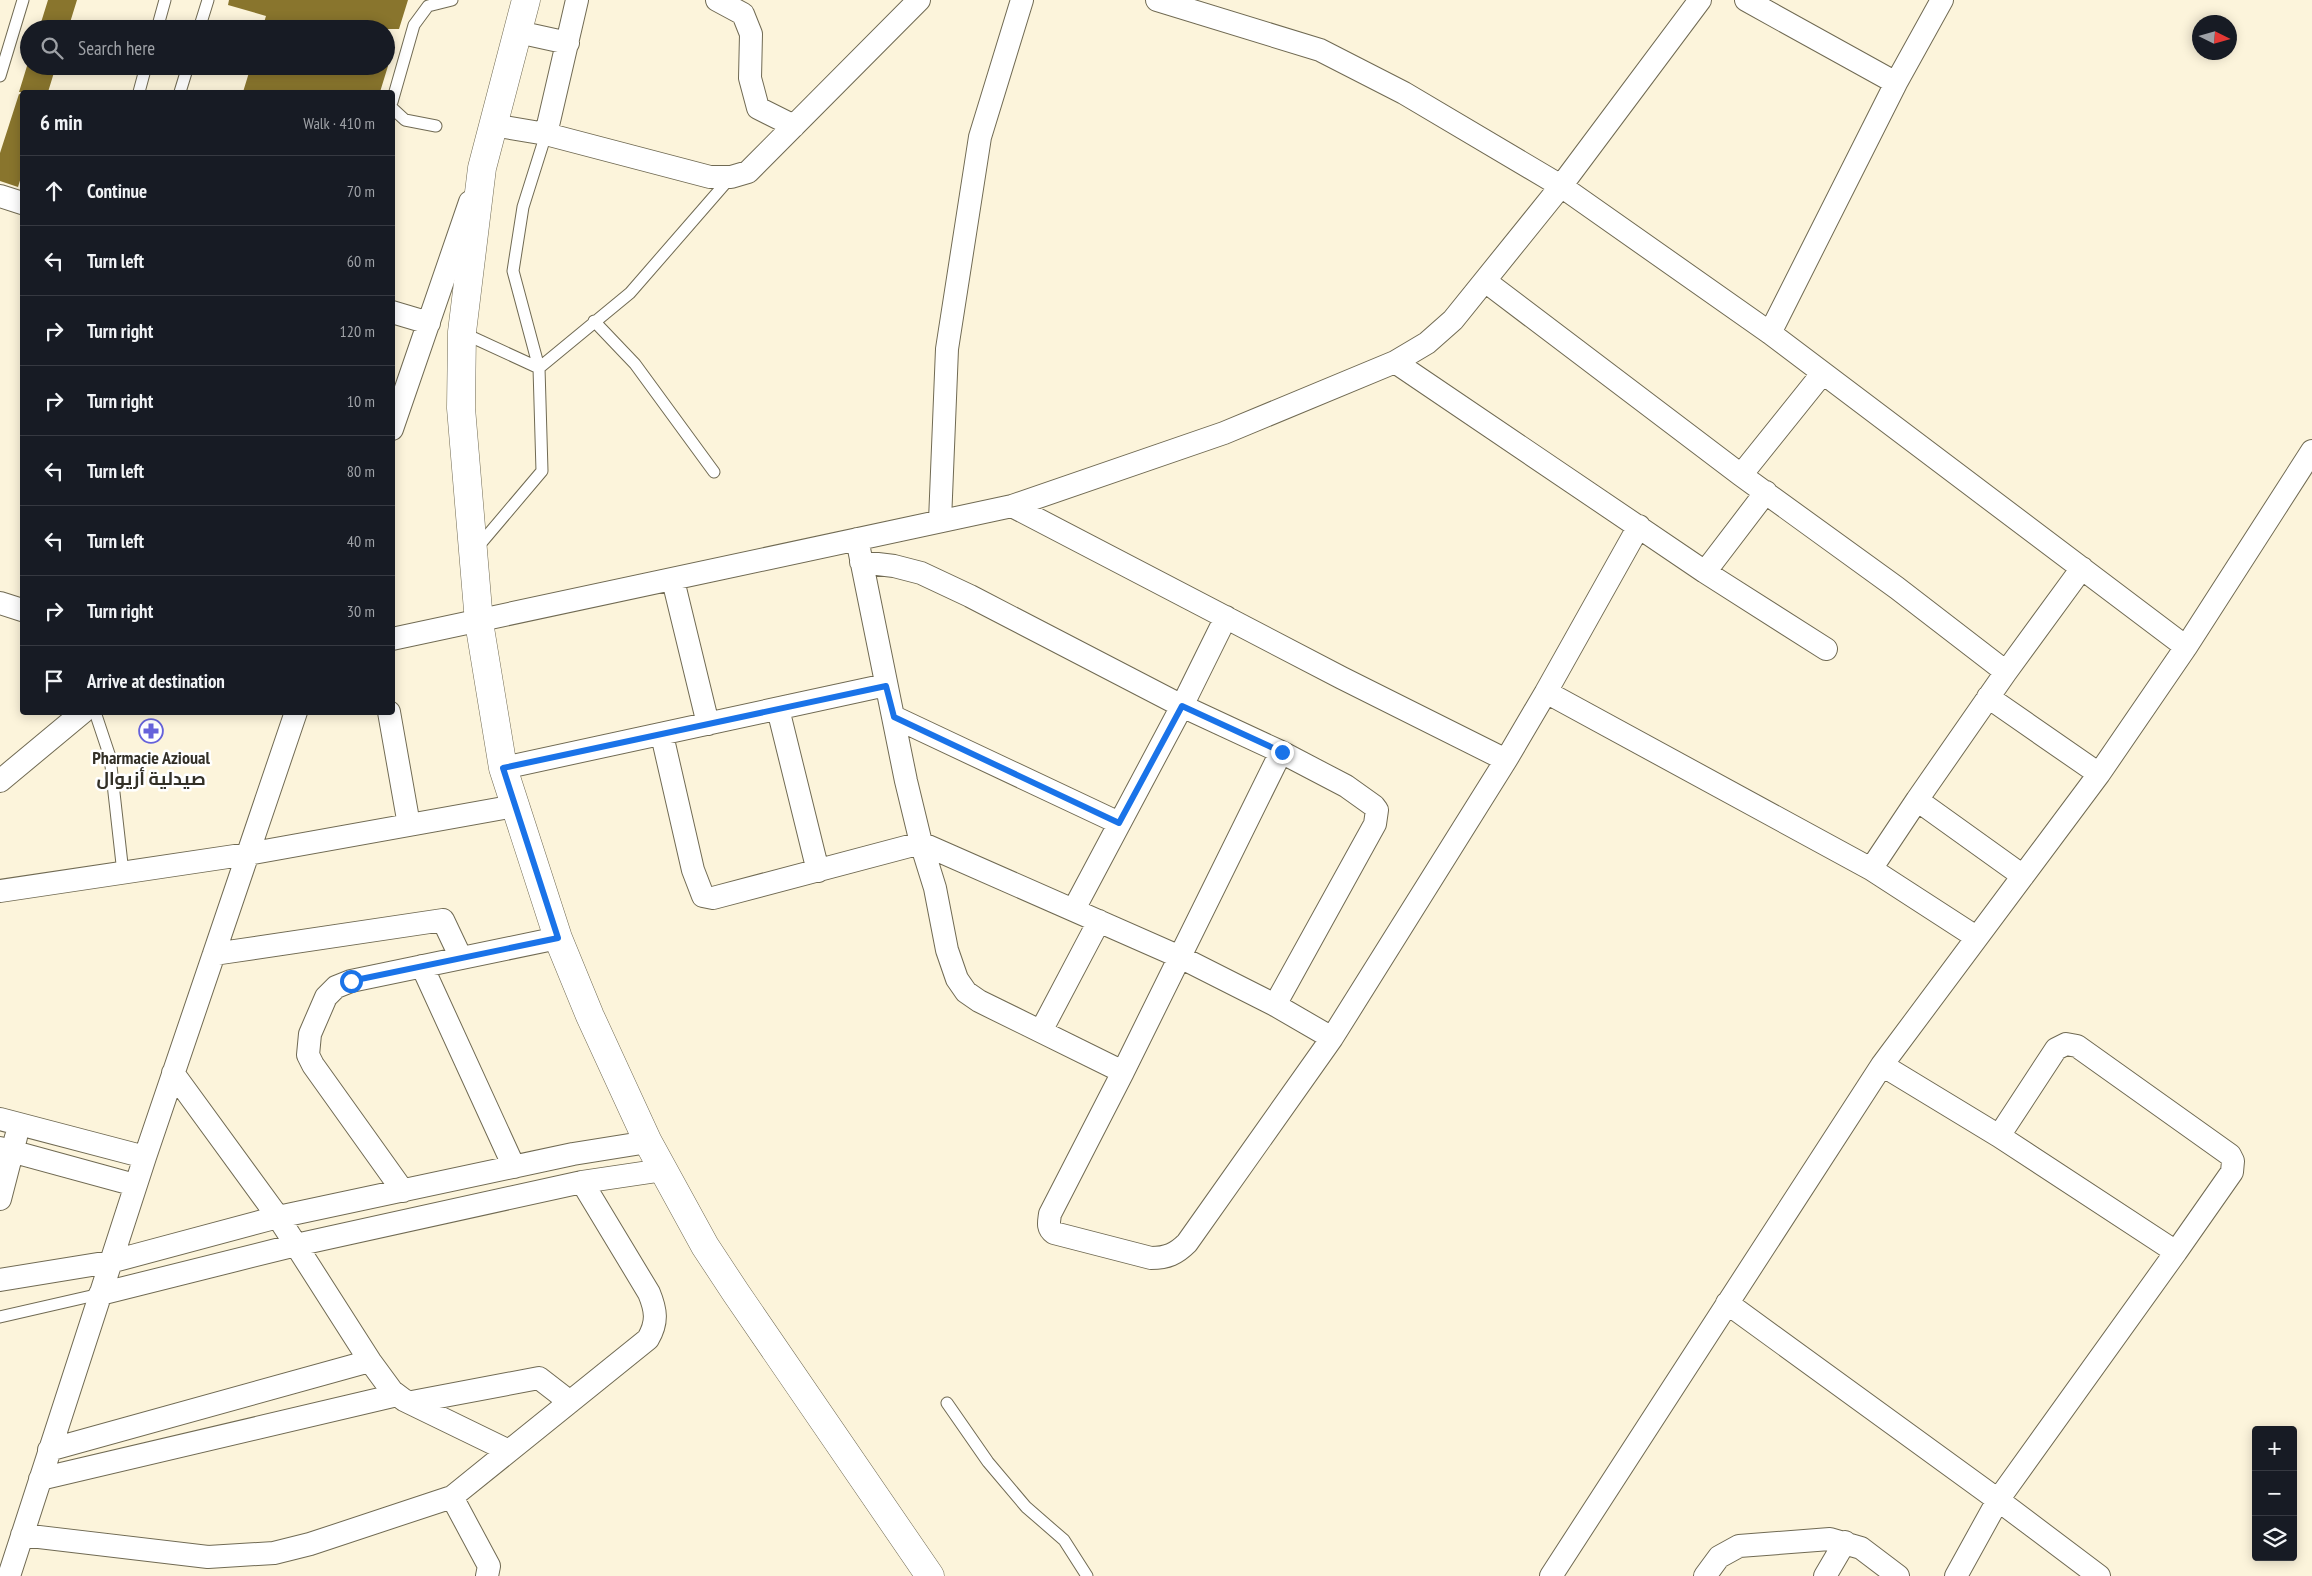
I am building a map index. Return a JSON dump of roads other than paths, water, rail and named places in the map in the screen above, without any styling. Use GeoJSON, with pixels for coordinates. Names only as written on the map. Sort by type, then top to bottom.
{"type":"FeatureCollection","features":[{"type":"Feature","properties":{"kind":"main road"},"geometry":{"type":"LineString","coordinates":[[526,0],[482,168],[462,332],[461,408],[479,622],[503,768],[558,938],[590,1016],[648,1142],[705,1246],[930,1576]]}},
{"type":"Feature","properties":{"kind":"street"},"geometry":{"type":"LineString","coordinates":[[546,134],[577,0]]}},
{"type":"Feature","properties":{"kind":"street"},"geometry":{"type":"LineString","coordinates":[[717,0],[743,14],[751,34],[750,78],[758,108],[794,126]]}},
{"type":"Feature","properties":{"kind":"street"},"geometry":{"type":"LineString","coordinates":[[493,125],[546,134],[710,177],[731,177],[748,172],[919,0]]}},
{"type":"Feature","properties":{"kind":"street"},"geometry":{"type":"LineString","coordinates":[[940,521],[947,349],[980,137],[1022,0]]}},
{"type":"Feature","properties":{"kind":"street"},"geometry":{"type":"LineString","coordinates":[[1157,0],[1320,50],[1404,93],[1560,186],[1770,333],[2186,647]]}},
{"type":"Feature","properties":{"kind":"street"},"geometry":{"type":"LineString","coordinates":[[395,638],[479,622],[1012,506],[1224,433],[1395,362],[1427,343],[1453,320],[1560,186],[1700,0]]}},
{"type":"Feature","properties":{"kind":"street"},"geometry":{"type":"LineString","coordinates":[[1746,0],[1896,83]]}},
{"type":"Feature","properties":{"kind":"street"},"geometry":{"type":"LineString","coordinates":[[1770,333],[1896,83],[1942,0]]}},
{"type":"Feature","properties":{"kind":"street"},"geometry":{"type":"LineString","coordinates":[[518,32],[568,43]]}},
{"type":"Feature","properties":{"kind":"street"},"geometry":{"type":"LineString","coordinates":[[395,412],[398,393],[429,323],[482,168]]}},
{"type":"Feature","properties":{"kind":"street"},"geometry":{"type":"LineString","coordinates":[[0,196],[20,202]]}},
{"type":"Feature","properties":{"kind":"street"},"geometry":{"type":"LineString","coordinates":[[1485,281],[1741,475],[1897,588],[2006,672]]}},
{"type":"Feature","properties":{"kind":"street"},"geometry":{"type":"LineString","coordinates":[[395,313],[429,323]]}},
{"type":"Feature","properties":{"kind":"street"},"geometry":{"type":"LineString","coordinates":[[1395,362],[1705,572],[1826,649]]}},
{"type":"Feature","properties":{"kind":"street"},"geometry":{"type":"LineString","coordinates":[[1741,475],[1822,374]]}},
{"type":"Feature","properties":{"kind":"street"},"geometry":{"type":"LineString","coordinates":[[1551,1576],[1882,1065],[2099,774],[2186,647],[2312,451]]}},
{"type":"Feature","properties":{"kind":"street"},"geometry":{"type":"LineString","coordinates":[[1705,572],[1766,492]]}},
{"type":"Feature","properties":{"kind":"street"},"geometry":{"type":"LineString","coordinates":[[1012,506],[1506,760]]}},
{"type":"Feature","properties":{"kind":"street"},"geometry":{"type":"LineString","coordinates":[[1282,752],[1123,1072],[1050,1214],[1048,1225],[1054,1233],[1151,1258],[1162,1258],[1177,1252],[1187,1243],[1332,1038],[1506,760],[1639,526]]}},
{"type":"Feature","properties":{"kind":"street"},"geometry":{"type":"LineString","coordinates":[[857,539],[886,686],[921,843],[935,888],[947,950],[957,979],[966,992],[979,1001],[1123,1072]]}},
{"type":"Feature","properties":{"kind":"street"},"geometry":{"type":"LineString","coordinates":[[861,562],[894,566],[921,573],[970,596],[1182,706],[1282,752],[1361,794],[1374,806],[1377,816],[1375,824],[1276,1004]]}},
{"type":"Feature","properties":{"kind":"street"},"geometry":{"type":"LineString","coordinates":[[1872,869],[1988,697],[2082,568]]}},
{"type":"Feature","properties":{"kind":"street"},"geometry":{"type":"LineString","coordinates":[[673,580],[708,724]]}},
{"type":"Feature","properties":{"kind":"street"},"geometry":{"type":"LineString","coordinates":[[0,603],[20,609]]}},
{"type":"Feature","properties":{"kind":"street"},"geometry":{"type":"LineString","coordinates":[[1074,909],[1182,706],[1226,617]]}},
{"type":"Feature","properties":{"kind":"street"},"geometry":{"type":"LineString","coordinates":[[503,768],[662,736],[708,724],[886,686]]}},
{"type":"Feature","properties":{"kind":"street"},"geometry":{"type":"LineString","coordinates":[[1546,692],[1872,869],[1976,937]]}},
{"type":"Feature","properties":{"kind":"street"},"geometry":{"type":"LineString","coordinates":[[1988,697],[2099,774]]}},
{"type":"Feature","properties":{"kind":"street"},"geometry":{"type":"LineString","coordinates":[[778,709],[818,872]]}},
{"type":"Feature","properties":{"kind":"street"},"geometry":{"type":"LineString","coordinates":[[0,781],[79,715]]}},
{"type":"Feature","properties":{"kind":"street"},"geometry":{"type":"LineString","coordinates":[[9,1576],[135,1185],[295,715]]}},
{"type":"Feature","properties":{"kind":"street"},"geometry":{"type":"LineString","coordinates":[[390,715],[409,825]]}},
{"type":"Feature","properties":{"kind":"street"},"geometry":{"type":"LineString","coordinates":[[894,717],[1119,823]]}},
{"type":"Feature","properties":{"kind":"street"},"geometry":{"type":"LineString","coordinates":[[662,736],[693,870],[703,896],[714,898],[818,872],[921,843],[1180,956],[1276,1004],[1332,1038]]}},
{"type":"Feature","properties":{"kind":"street"},"geometry":{"type":"LineString","coordinates":[[1917,800],[2023,876]]}},
{"type":"Feature","properties":{"kind":"street"},"geometry":{"type":"LineString","coordinates":[[0,891],[248,854],[515,806]]}},
{"type":"Feature","properties":{"kind":"street"},"geometry":{"type":"LineString","coordinates":[[214,954],[444,920],[461,958]]}},
{"type":"Feature","properties":{"kind":"street"},"geometry":{"type":"LineString","coordinates":[[1041,1031],[1099,921]]}},
{"type":"Feature","properties":{"kind":"street"},"geometry":{"type":"LineString","coordinates":[[403,1191],[313,1065],[308,1055],[310,1034],[326,997],[336,987],[351,981],[558,938]]}},
{"type":"Feature","properties":{"kind":"street"},"geometry":{"type":"LineString","coordinates":[[422,966],[514,1167]]}},
{"type":"Feature","properties":{"kind":"street"},"geometry":{"type":"LineString","coordinates":[[1956,1576],[1998,1500],[2232,1172],[2233,1161],[2230,1155],[2077,1046],[2066,1044],[2056,1049],[1999,1136]]}},
{"type":"Feature","properties":{"kind":"street"},"geometry":{"type":"LineString","coordinates":[[1882,1065],[1999,1136],[2176,1252]]}},
{"type":"Feature","properties":{"kind":"street"},"geometry":{"type":"LineString","coordinates":[[173,1073],[278,1217],[370,1361],[405,1398],[509,1451]]}},
{"type":"Feature","properties":{"kind":"street"},"geometry":{"type":"LineString","coordinates":[[0,1199],[10,1121],[144,1158]]}},
{"type":"Feature","properties":{"kind":"street"},"geometry":{"type":"LineString","coordinates":[[0,1280],[110,1262],[278,1217],[514,1167],[648,1142]]}},
{"type":"Feature","properties":{"kind":"street"},"geometry":{"type":"LineString","coordinates":[[6,1150],[135,1185]]}},
{"type":"Feature","properties":{"kind":"street"},"geometry":{"type":"LineString","coordinates":[[100,1294],[296,1245],[582,1182],[663,1170]]}},
{"type":"Feature","properties":{"kind":"street"},"geometry":{"type":"LineString","coordinates":[[22,1535],[208,1557],[229,1566],[310,1544],[452,1497],[648,1339],[654,1329],[656,1318],[655,1306],[649,1293],[582,1182]]}},
{"type":"Feature","properties":{"kind":"street"},"geometry":{"type":"LineString","coordinates":[[1727,1303],[1998,1500],[2099,1576]]}},
{"type":"Feature","properties":{"kind":"street"},"geometry":{"type":"LineString","coordinates":[[49,1450],[370,1361]]}},
{"type":"Feature","properties":{"kind":"street"},"geometry":{"type":"LineString","coordinates":[[40,1480],[405,1398],[539,1378],[570,1402]]}},
{"type":"Feature","properties":{"kind":"street"},"geometry":{"type":"LineString","coordinates":[[452,1497],[489,1566],[487,1576]]}},
{"type":"Feature","properties":{"kind":"street"},"geometry":{"type":"LineString","coordinates":[[1706,1576],[1719,1557],[1739,1546],[1811,1540],[1845,1542],[1862,1548],[1898,1576]]}},
{"type":"Feature","properties":{"kind":"street"},"geometry":{"type":"LineString","coordinates":[[1825,1576],[1845,1542]]}},
{"type":"Feature","properties":{"kind":"lane"},"geometry":{"type":"LineString","coordinates":[[0,76],[23,0]]}},
{"type":"Feature","properties":{"kind":"lane"},"geometry":{"type":"LineString","coordinates":[[159,20],[165,0]]}},
{"type":"Feature","properties":{"kind":"lane"},"geometry":{"type":"LineString","coordinates":[[202,20],[208,0]]}},
{"type":"Feature","properties":{"kind":"lane"},"geometry":{"type":"LineString","coordinates":[[395,92],[414,25],[428,6],[452,0]]}},
{"type":"Feature","properties":{"kind":"lane"},"geometry":{"type":"LineString","coordinates":[[140,90],[144,75]]}},
{"type":"Feature","properties":{"kind":"lane"},"geometry":{"type":"LineString","coordinates":[[181,90],[185,75]]}},
{"type":"Feature","properties":{"kind":"lane"},"geometry":{"type":"LineString","coordinates":[[395,111],[405,120],[436,126]]}},
{"type":"Feature","properties":{"kind":"lane"},"geometry":{"type":"LineString","coordinates":[[473,552],[542,470],[539,368],[514,271],[523,207],[546,134]]}},
{"type":"Feature","properties":{"kind":"lane"},"geometry":{"type":"LineString","coordinates":[[539,368],[630,292],[731,177]]}},
{"type":"Feature","properties":{"kind":"lane"},"geometry":{"type":"LineString","coordinates":[[594,321],[635,364],[714,472]]}},
{"type":"Feature","properties":{"kind":"lane"},"geometry":{"type":"LineString","coordinates":[[462,332],[539,368]]}},
{"type":"Feature","properties":{"kind":"lane"},"geometry":{"type":"LineString","coordinates":[[96,715],[110,757],[123,873]]}},
{"type":"Feature","properties":{"kind":"lane"},"geometry":{"type":"LineString","coordinates":[[0,1317],[100,1294]]}},
{"type":"Feature","properties":{"kind":"lane"},"geometry":{"type":"LineString","coordinates":[[948,1403],[988,1462],[1026,1507],[1064,1540],[1087,1576]]}},
{"type":"Feature","properties":{"kind":"place","name":"Pharmacie Azioual صيدلية أزيوال"},"geometry":{"type":"Point","coordinates":[151,731]}}]}
